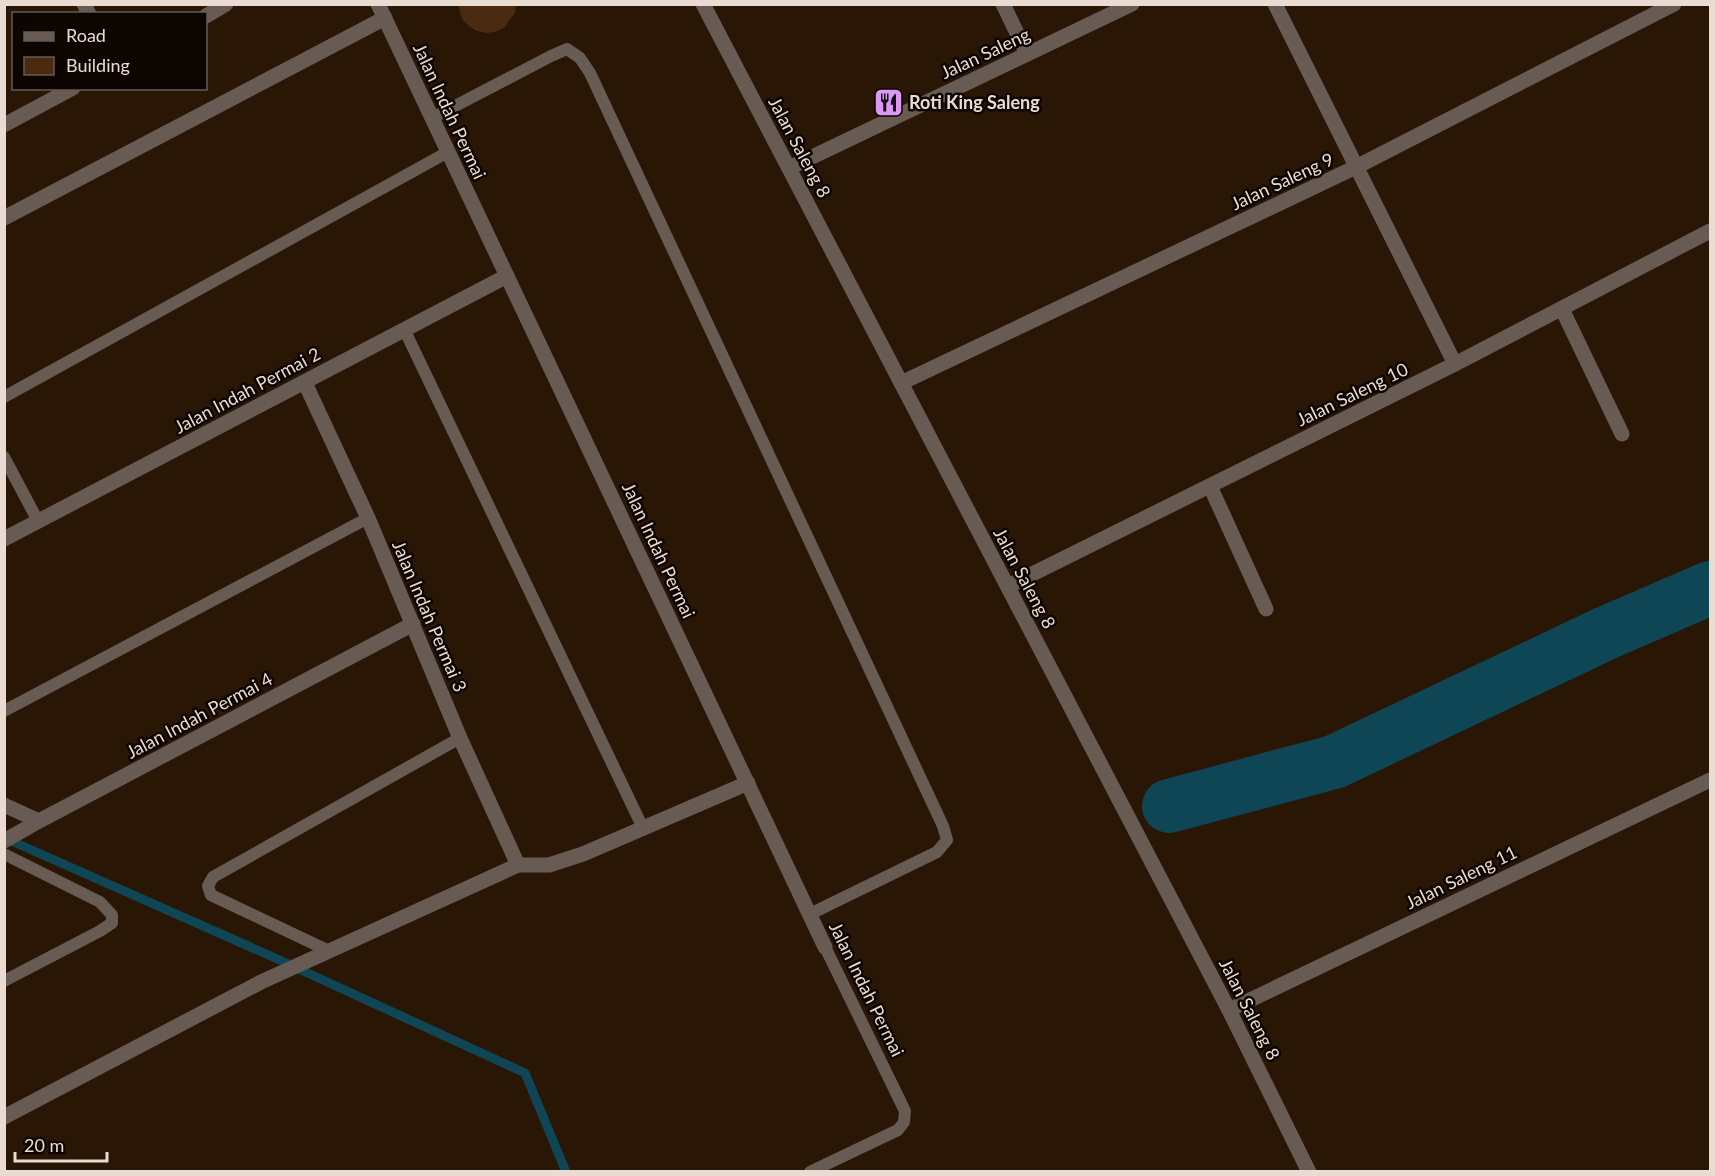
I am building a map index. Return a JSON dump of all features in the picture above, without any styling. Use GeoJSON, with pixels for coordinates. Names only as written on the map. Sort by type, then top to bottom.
{"type":"FeatureCollection","features":[{"type":"Feature","properties":{"kind":"street"},"geometry":{"type":"LineString","coordinates":[[207,15],[226,4]]}},
{"type":"Feature","properties":{"kind":"street","name":"Jalan Saleng 8"},"geometry":{"type":"LineString","coordinates":[[704,4],[1229,1010],[1309,1172]]}},
{"type":"Feature","properties":{"kind":"street"},"geometry":{"type":"LineString","coordinates":[[1003,4],[1027,54]]}},
{"type":"Feature","properties":{"kind":"street","name":"Jalan Saleng"},"geometry":{"type":"LineString","coordinates":[[789,168],[1132,4]]}},
{"type":"Feature","properties":{"kind":"street"},"geometry":{"type":"LineString","coordinates":[[1275,4],[1455,364]]}},
{"type":"Feature","properties":{"kind":"street","name":"Jalan Saleng 9"},"geometry":{"type":"LineString","coordinates":[[901,383],[1356,167],[1674,4]]}},
{"type":"Feature","properties":{"kind":"street"},"geometry":{"type":"LineString","coordinates":[[4,218],[382,11]]}},
{"type":"Feature","properties":{"kind":"street","name":"Jalan Indah Permai"},"geometry":{"type":"LineString","coordinates":[[382,11],[825,947]]}},
{"type":"Feature","properties":{"kind":"street"},"geometry":{"type":"LineString","coordinates":[[4,125],[69,90]]}},
{"type":"Feature","properties":{"kind":"street","name":"Jalan Saleng 10"},"geometry":{"type":"LineString","coordinates":[[1008,586],[1455,364],[1710,231]]}},
{"type":"Feature","properties":{"kind":"street","name":"Jalan Indah Permai 2"},"geometry":{"type":"LineString","coordinates":[[4,539],[507,276]]}},
{"type":"Feature","properties":{"kind":"street"},"geometry":{"type":"LineString","coordinates":[[1563,309],[1622,434]]}},
{"type":"Feature","properties":{"kind":"street","name":"Jalan Indah Permai 3"},"geometry":{"type":"LineString","coordinates":[[305,383],[368,518],[460,738],[518,865]]}},
{"type":"Feature","properties":{"kind":"street"},"geometry":{"type":"LineString","coordinates":[[1210,486],[1266,609]]}},
{"type":"Feature","properties":{"kind":"street","name":"Jalan Indah Permai 4"},"geometry":{"type":"LineString","coordinates":[[4,841],[413,624]]}},
{"type":"Feature","properties":{"kind":"street","name":"Jalan Saleng 11"},"geometry":{"type":"LineString","coordinates":[[1229,1010],[1710,780]]}},
{"type":"Feature","properties":{"kind":"street"},"geometry":{"type":"LineString","coordinates":[[4,1117],[261,982],[327,950],[518,865],[549,865],[583,854],[748,783]]}},
{"type":"Feature","properties":{"kind":"street"},"geometry":{"type":"LineString","coordinates":[[4,805],[32,825]]}},
{"type":"Feature","properties":{"kind":"lane"},"geometry":{"type":"LineString","coordinates":[[432,118],[567,49],[580,58],[590,73],[943,826],[947,840],[938,852],[810,914]]}},
{"type":"Feature","properties":{"kind":"lane"},"geometry":{"type":"LineString","coordinates":[[4,397],[448,152]]}},
{"type":"Feature","properties":{"kind":"lane"},"geometry":{"type":"LineString","coordinates":[[404,329],[643,828]]}},
{"type":"Feature","properties":{"kind":"lane"},"geometry":{"type":"LineString","coordinates":[[4,457],[38,521]]}},
{"type":"Feature","properties":{"kind":"lane"},"geometry":{"type":"LineString","coordinates":[[4,711],[368,518]]}},
{"type":"Feature","properties":{"kind":"lane"},"geometry":{"type":"LineString","coordinates":[[327,950],[211,895],[208,886],[213,877],[460,738]]}},
{"type":"Feature","properties":{"kind":"lane"},"geometry":{"type":"LineString","coordinates":[[4,854],[100,902],[112,915],[112,922],[100,931],[4,981]]}},
{"type":"Feature","properties":{"kind":"lane","name":"Jalan Indah Permai"},"geometry":{"type":"LineString","coordinates":[[810,1172],[898,1130],[904,1122],[905,1111],[825,947]]}},
{"type":"Feature","properties":{"kind":"building"},"geometry":{"type":"Polygon","coordinates":[[[458,4],[516,4],[515,13],[504,28],[486,33],[477,31],[462,19],[458,4]]]}},
{"type":"Feature","properties":{"kind":"waterway"},"geometry":{"type":"LineString","coordinates":[[1169,806],[1334,762],[1606,633],[1710,588]]}},
{"type":"Feature","properties":{"kind":"waterway"},"geometry":{"type":"LineString","coordinates":[[7,839],[273,957],[525,1073],[566,1172]]}},
{"type":"Feature","properties":{"kind":"place","name":"Roti King Saleng"},"geometry":{"type":"Point","coordinates":[888,102]}}]}
